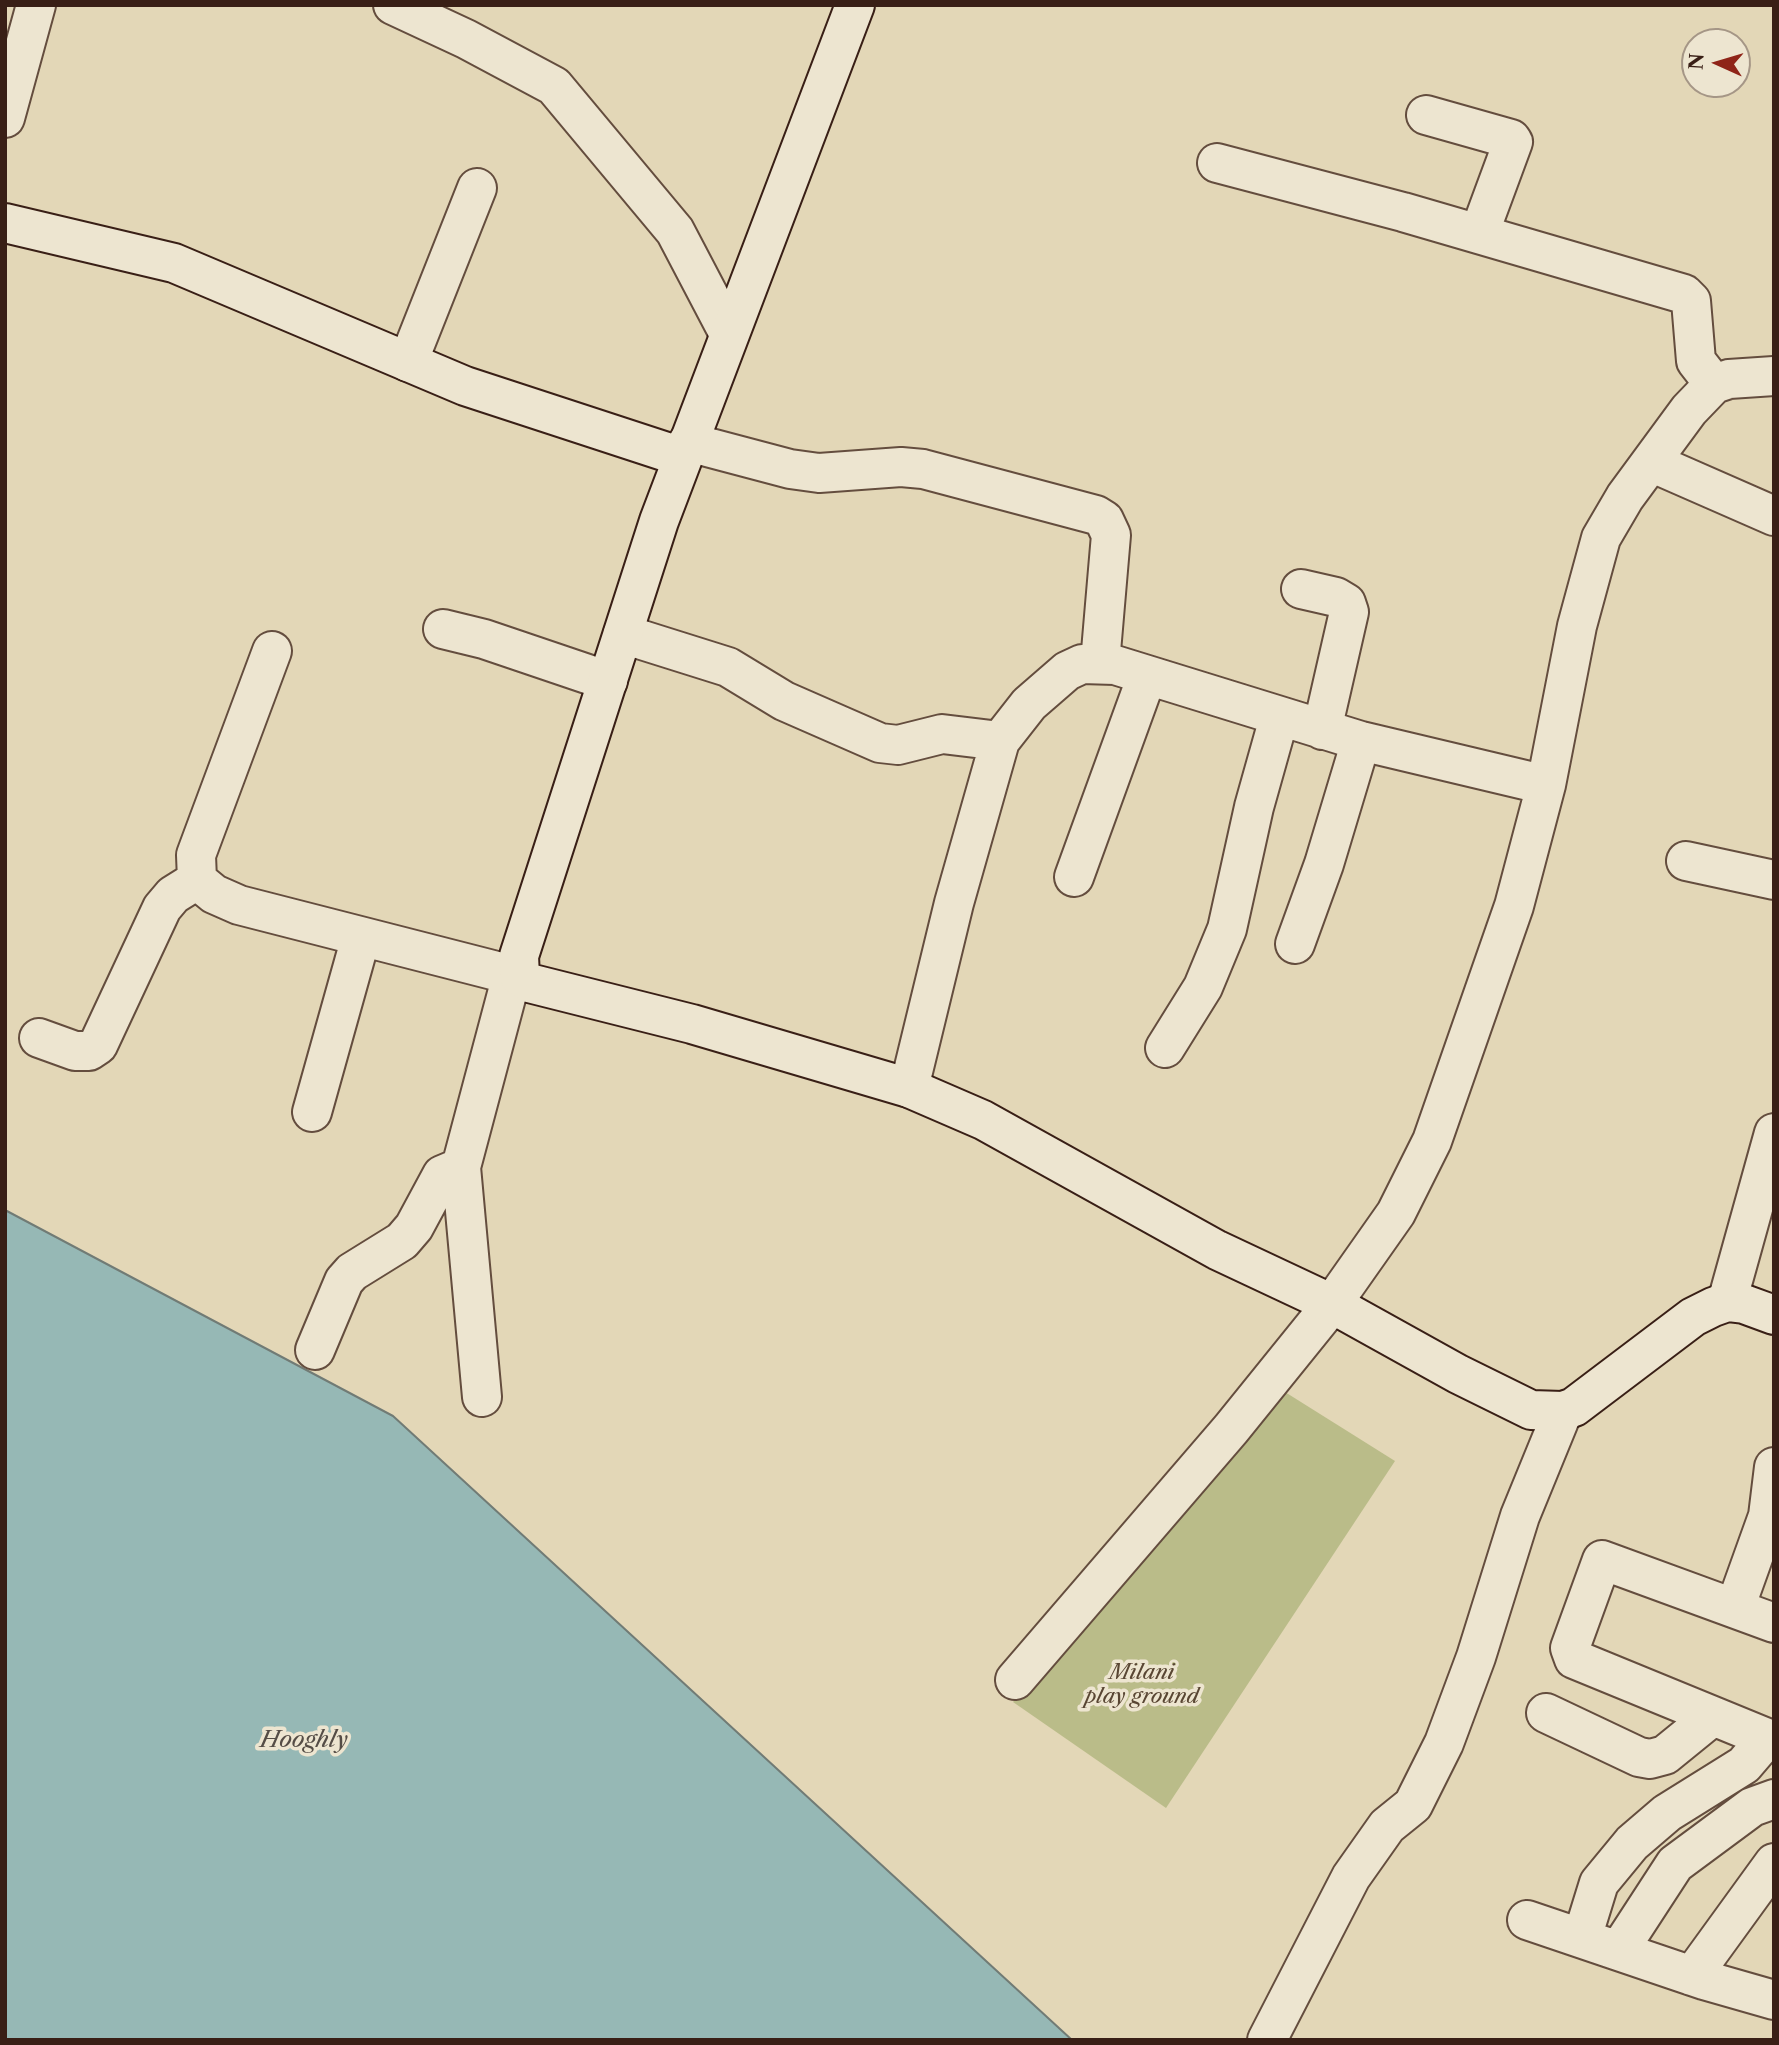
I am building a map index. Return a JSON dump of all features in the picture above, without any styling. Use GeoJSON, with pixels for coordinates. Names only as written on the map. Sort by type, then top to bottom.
{"type":"FeatureCollection","features":[{"type":"Feature","properties":{"kind":"street"},"geometry":{"type":"LineString","coordinates":[[5,118],[36,5]]}},
{"type":"Feature","properties":{"kind":"street"},"geometry":{"type":"LineString","coordinates":[[393,5],[466,39],[554,86],[675,231],[729,334]]}},
{"type":"Feature","properties":{"kind":"street"},"geometry":{"type":"LineString","coordinates":[[482,1397],[461,1167],[516,976],[519,956],[685,449],[855,5]]}},
{"type":"Feature","properties":{"kind":"street"},"geometry":{"type":"LineString","coordinates":[[1426,115],[1511,139],[1513,142],[1479,234]]}},
{"type":"Feature","properties":{"kind":"street"},"geometry":{"type":"LineString","coordinates":[[1217,163],[1479,234],[1687,295],[1691,301],[1696,361],[1714,384]]}},
{"type":"Feature","properties":{"kind":"street"},"geometry":{"type":"LineString","coordinates":[[408,362],[477,188]]}},
{"type":"Feature","properties":{"kind":"street"},"geometry":{"type":"LineString","coordinates":[[5,223],[174,263],[466,386],[685,449],[819,473],[901,467],[923,469],[1096,516],[1104,520],[1111,535],[1100,663]]}},
{"type":"Feature","properties":{"kind":"street"},"geometry":{"type":"LineString","coordinates":[[1015,1679],[1149,1528],[1332,1304],[1396,1213],[1432,1141],[1514,906],[1546,785],[1591,567],[1601,538],[1625,497],[1653,463],[1689,410],[1714,384],[1729,379],[1774,376]]}},
{"type":"Feature","properties":{"kind":"street"},"geometry":{"type":"LineString","coordinates":[[1653,463],[1774,516]]}},
{"type":"Feature","properties":{"kind":"street"},"geometry":{"type":"LineString","coordinates":[[1301,589],[1336,597],[1346,603],[1349,612],[1322,730]]}},
{"type":"Feature","properties":{"kind":"street"},"geometry":{"type":"LineString","coordinates":[[443,629],[484,639],[608,681]]}},
{"type":"Feature","properties":{"kind":"street"},"geometry":{"type":"LineString","coordinates":[[623,634],[721,664],[785,701],[880,743],[898,745],[942,734],[1000,741]]}},
{"type":"Feature","properties":{"kind":"street"},"geometry":{"type":"LineString","coordinates":[[272,651],[196,855],[197,880],[214,894],[239,905],[516,976],[529,983],[691,1024],[909,1088],[983,1120],[1217,1250],[1332,1304],[1521,1406],[1563,1412]]}},
{"type":"Feature","properties":{"kind":"street"},"geometry":{"type":"LineString","coordinates":[[909,1088],[954,903],[1000,741],[1029,705],[1056,679],[1082,664],[1100,663],[1361,741],[1546,785]]}},
{"type":"Feature","properties":{"kind":"street"},"geometry":{"type":"LineString","coordinates":[[1074,877],[1147,676]]}},
{"type":"Feature","properties":{"kind":"street"},"geometry":{"type":"LineString","coordinates":[[1165,1048],[1203,987],[1227,929],[1254,807],[1279,718]]}},
{"type":"Feature","properties":{"kind":"street"},"geometry":{"type":"LineString","coordinates":[[1295,944],[1324,864],[1361,741]]}},
{"type":"Feature","properties":{"kind":"street"},"geometry":{"type":"LineString","coordinates":[[1686,861],[1774,880]]}},
{"type":"Feature","properties":{"kind":"street"},"geometry":{"type":"LineString","coordinates":[[39,1038],[75,1051],[89,1051],[98,1045],[162,908],[173,895],[197,880]]}},
{"type":"Feature","properties":{"kind":"street"},"geometry":{"type":"LineString","coordinates":[[312,1112],[361,937]]}},
{"type":"Feature","properties":{"kind":"street"},"geometry":{"type":"LineString","coordinates":[[1727,1303],[1774,1133]]}},
{"type":"Feature","properties":{"kind":"street"},"geometry":{"type":"LineString","coordinates":[[315,1350],[344,1281],[352,1272],[402,1241],[414,1227],[442,1175],[461,1167]]}},
{"type":"Feature","properties":{"kind":"street"},"geometry":{"type":"LineString","coordinates":[[1267,2040],[1351,1877],[1387,1826],[1413,1804],[1438,1755],[1476,1657],[1520,1516],[1563,1412],[1693,1317],[1727,1303],[1744,1304],[1774,1315]]}},
{"type":"Feature","properties":{"kind":"street"},"geometry":{"type":"LineString","coordinates":[[1735,1608],[1768,1516],[1774,1467]]}},
{"type":"Feature","properties":{"kind":"street"},"geometry":{"type":"LineString","coordinates":[[1582,1938],[1599,1884],[1632,1843],[1667,1813],[1735,1772],[1770,1740],[1574,1659],[1570,1648],[1602,1560],[1774,1623]]}},
{"type":"Feature","properties":{"kind":"street"},"geometry":{"type":"LineString","coordinates":[[1546,1713],[1639,1757],[1650,1759],[1661,1758],[1713,1716]]}},
{"type":"Feature","properties":{"kind":"street"},"geometry":{"type":"LineString","coordinates":[[1619,1950],[1656,1889],[1675,1864],[1746,1811],[1774,1799]]}},
{"type":"Feature","properties":{"kind":"street"},"geometry":{"type":"LineString","coordinates":[[1692,1976],[1774,1863]]}},
{"type":"Feature","properties":{"kind":"street"},"geometry":{"type":"LineString","coordinates":[[1527,1920],[1692,1976],[1774,2000]]}},
{"type":"Feature","properties":{"kind":"green space","name":"Milani play ground"},"geometry":{"type":"Polygon","coordinates":[[[1277,1387],[1395,1461],[1166,1808],[1013,1702],[1277,1387]]]}},
{"type":"Feature","properties":{"kind":"water","name":"Hooghly"},"geometry":{"type":"Polygon","coordinates":[[[5,1210],[393,1416],[1072,2040],[5,2040],[5,1210]]]}}]}
